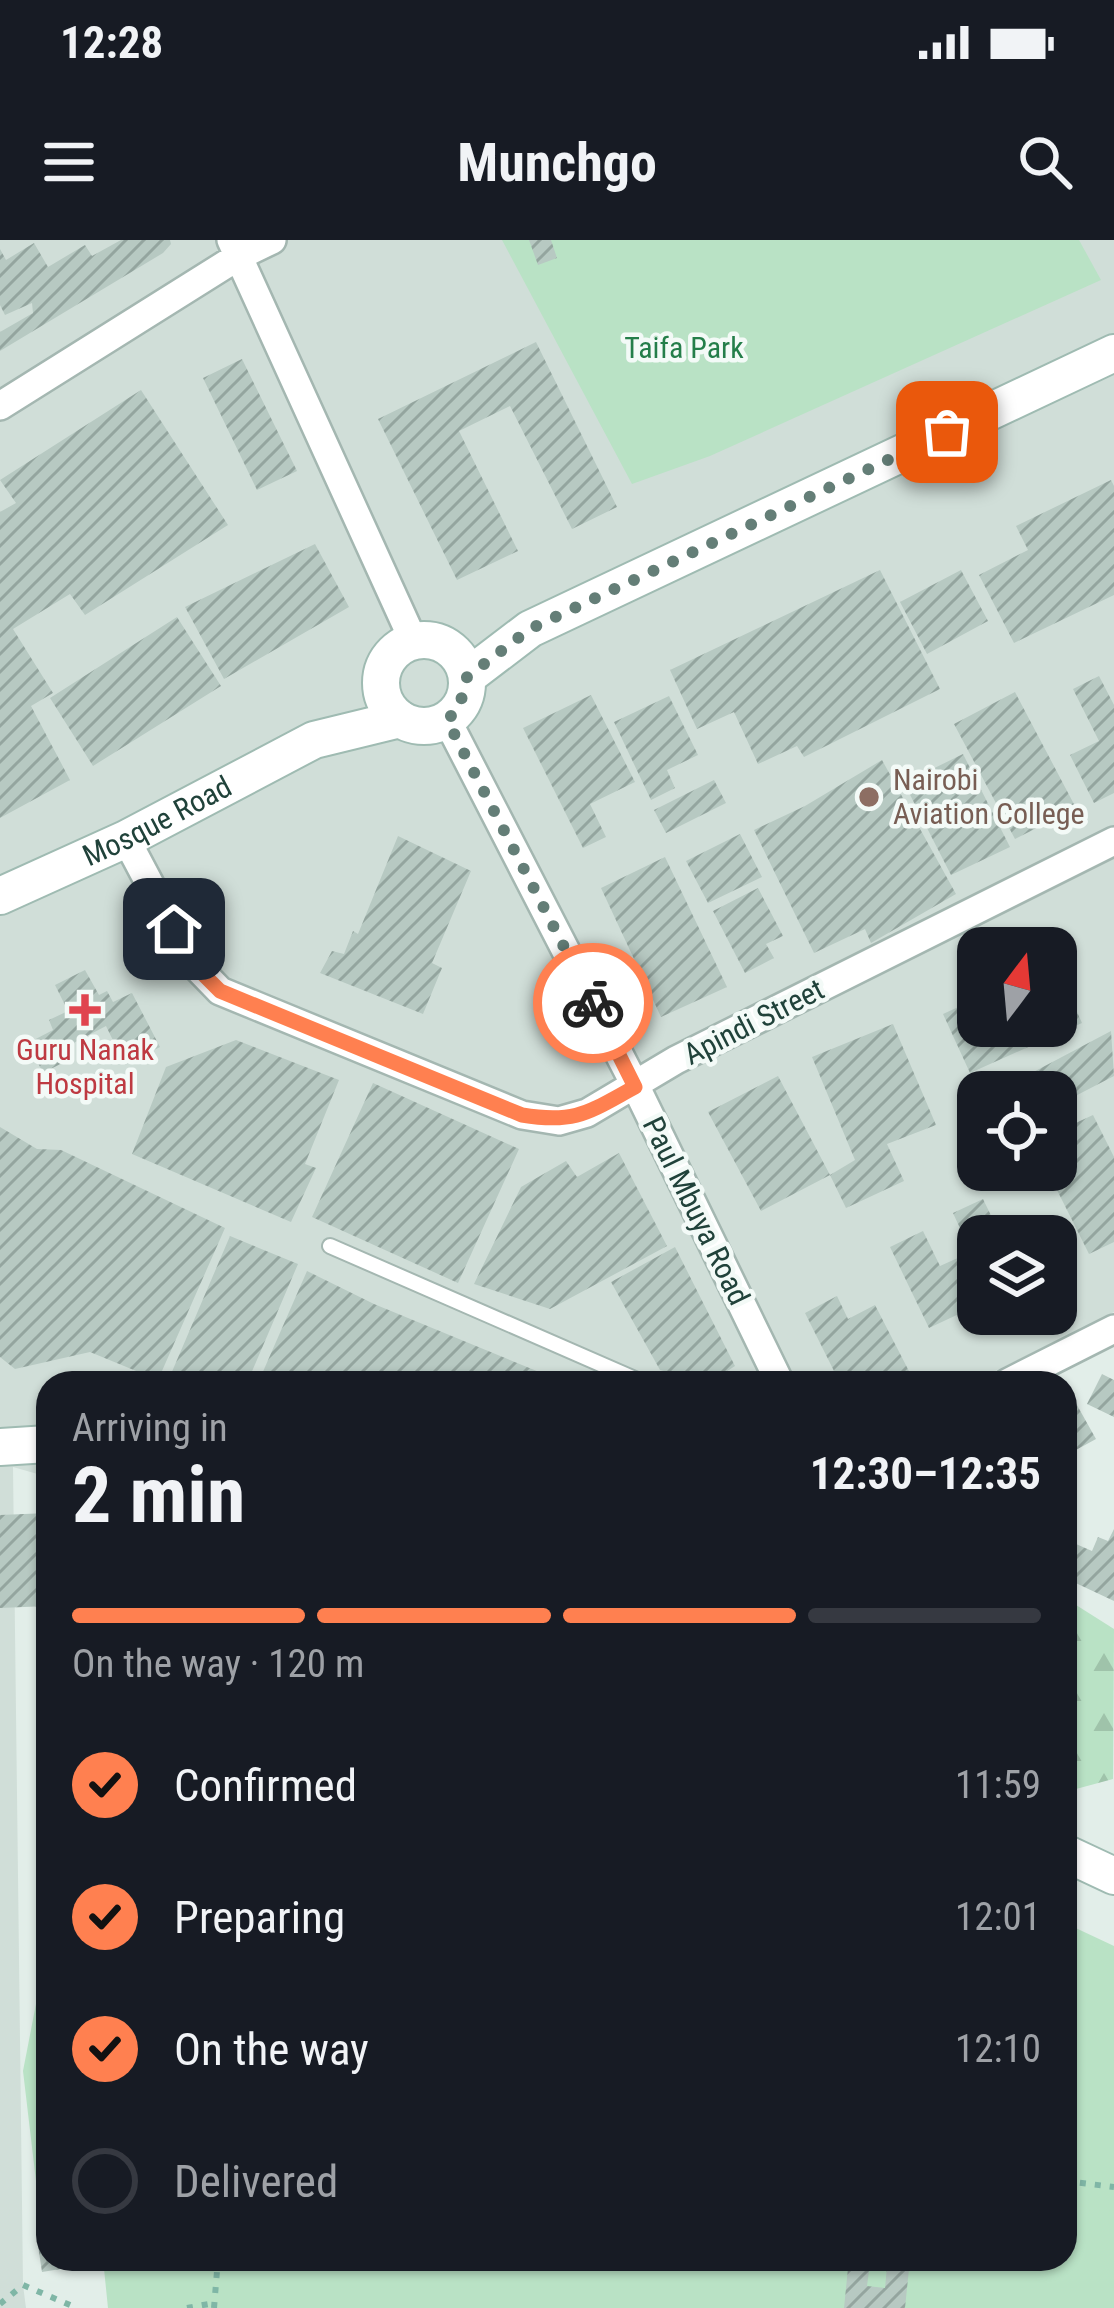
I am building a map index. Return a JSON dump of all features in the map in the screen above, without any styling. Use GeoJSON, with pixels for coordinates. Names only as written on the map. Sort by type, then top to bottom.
{"type":"FeatureCollection","features":[{"type":"Feature","properties":{"kind":"main road"},"geometry":{"type":"LineString","coordinates":[[443,655],[459,708],[447,720],[423,726],[400,719],[384,702],[380,680],[391,654],[443,655],[530,629],[1114,353]]}},
{"type":"Feature","properties":{"kind":"main road","name":"Mosque Road"},"geometry":{"type":"LineString","coordinates":[[314,740],[380,680]]}},
{"type":"Feature","properties":{"kind":"main road","name":"Mosque Road"},"geometry":{"type":"LineString","coordinates":[[0,896],[126,839],[314,740],[400,719]]}},
{"type":"Feature","properties":{"kind":"main road"},"geometry":{"type":"LineString","coordinates":[[0,1447],[36,1445]]}},
{"type":"Feature","properties":{"kind":"main road"},"geometry":{"type":"LineString","coordinates":[[1077,1859],[1114,1876]]}},
{"type":"Feature","properties":{"kind":"street"},"geometry":{"type":"LineString","coordinates":[[0,406],[235,248],[272,240]]}},
{"type":"Feature","properties":{"kind":"street"},"geometry":{"type":"LineString","coordinates":[[235,248],[443,655]]}},
{"type":"Feature","properties":{"kind":"street","name":"Paul Mbuya Road"},"geometry":{"type":"LineString","coordinates":[[447,720],[774,1371]]}},
{"type":"Feature","properties":{"kind":"street","name":"Apindi Street"},"geometry":{"type":"LineString","coordinates":[[126,839],[190,961],[220,991],[522,1115],[559,1121],[587,1113],[676,1060],[1114,841]]}},
{"type":"Feature","properties":{"kind":"street"},"geometry":{"type":"LineString","coordinates":[[1030,1371],[1114,1329]]}},
{"type":"Feature","properties":{"kind":"lane"},"geometry":{"type":"LineString","coordinates":[[330,1246],[616,1371]]}},
{"type":"Feature","properties":{"kind":"path"},"geometry":{"type":"LineString","coordinates":[[1077,2182],[1114,2187]]}},
{"type":"Feature","properties":{"kind":"path"},"geometry":{"type":"LineString","coordinates":[[187,2308],[214,2306],[217,2271]]}},
{"type":"Feature","properties":{"kind":"path"},"geometry":{"type":"LineString","coordinates":[[0,2304],[23,2285],[77,2308]]}},
{"type":"Feature","properties":{"kind":"shaded area"},"geometry":{"type":"Polygon","coordinates":[[[0,240],[1114,240],[1114,1312],[1077,1330],[1077,1215],[957,1215],[957,1335],[1068,1335],[995,1371],[36,1371],[36,1474],[13,1467],[26,2308],[0,2308],[0,240]]]}},
{"type":"Feature","properties":{"kind":"green space","name":"Taifa Park"},"geometry":{"type":"Polygon","coordinates":[[[502,240],[1079,240],[1101,280],[710,456],[632,484],[502,240]]]}},
{"type":"Feature","properties":{"kind":"green space"},"geometry":{"type":"Polygon","coordinates":[[[1077,1606],[1114,1629],[1113,1779],[1077,1789],[1077,1606]]]}},
{"type":"Feature","properties":{"kind":"green space"},"geometry":{"type":"Polygon","coordinates":[[[1077,1929],[1114,1946],[1114,2308],[108,2308],[104,2271],[1077,2271],[1077,1929]]]}},
{"type":"Feature","properties":{"kind":"green space"},"geometry":{"type":"Polygon","coordinates":[[[36,2004],[36,2181],[23,2071],[36,2004]]]}},
{"type":"Feature","properties":{"kind":"building"},"geometry":{"type":"Polygon","coordinates":[[[121,240],[170,240],[171,244],[0,351],[0,332],[33,313],[32,303],[5,315],[0,305],[0,249],[6,260],[34,243],[48,267],[85,245],[92,256],[121,240]]]}},
{"type":"Feature","properties":{"kind":"building"},"geometry":{"type":"Polygon","coordinates":[[[529,240],[551,240],[557,258],[538,265],[529,240]]]}},
{"type":"Feature","properties":{"kind":"building"},"geometry":{"type":"Polygon","coordinates":[[[536,342],[617,507],[572,529],[510,406],[459,431],[518,551],[457,580],[378,419],[536,342]]]}},
{"type":"Feature","properties":{"kind":"building"},"geometry":{"type":"Polygon","coordinates":[[[242,359],[297,471],[257,490],[203,378],[242,359]]]}},
{"type":"Feature","properties":{"kind":"building"},"geometry":{"type":"Polygon","coordinates":[[[141,390],[228,525],[85,615],[70,594],[13,629],[53,693],[31,706],[70,780],[0,818],[0,512],[16,503],[0,480],[141,390]]]}},
{"type":"Feature","properties":{"kind":"building"},"geometry":{"type":"Polygon","coordinates":[[[1111,480],[1114,595],[1014,643],[979,575],[1028,550],[1016,526],[1111,480]]]}},
{"type":"Feature","properties":{"kind":"building"},"geometry":{"type":"Polygon","coordinates":[[[315,544],[349,607],[224,679],[185,607],[315,544]]]}},
{"type":"Feature","properties":{"kind":"building"},"geometry":{"type":"Polygon","coordinates":[[[880,570],[940,689],[804,757],[797,746],[758,764],[734,712],[697,729],[670,670],[880,570]]]}},
{"type":"Feature","properties":{"kind":"building"},"geometry":{"type":"Polygon","coordinates":[[[961,570],[988,621],[927,654],[900,602],[961,570]]]}},
{"type":"Feature","properties":{"kind":"building"},"geometry":{"type":"Polygon","coordinates":[[[177,617],[221,686],[93,766],[50,698],[177,617]]]}},
{"type":"Feature","properties":{"kind":"building"},"geometry":{"type":"Polygon","coordinates":[[[1099,676],[1114,705],[1114,793],[1094,803],[1070,755],[1099,741],[1073,689],[1099,676]]]}},
{"type":"Feature","properties":{"kind":"building"},"geometry":{"type":"Polygon","coordinates":[[[1015,692],[1076,808],[1015,839],[954,724],[1015,692]]]}},
{"type":"Feature","properties":{"kind":"building"},"geometry":{"type":"Polygon","coordinates":[[[591,695],[635,782],[590,804],[606,837],[583,848],[523,728],[591,695]]]}},
{"type":"Feature","properties":{"kind":"building"},"geometry":{"type":"Polygon","coordinates":[[[669,696],[698,755],[667,770],[675,788],[651,800],[614,722],[669,696]]]}},
{"type":"Feature","properties":{"kind":"building"},"geometry":{"type":"Polygon","coordinates":[[[963,754],[1010,847],[951,875],[904,783],[963,754]]]}},
{"type":"Feature","properties":{"kind":"building"},"geometry":{"type":"Polygon","coordinates":[[[882,760],[956,894],[871,943],[865,929],[814,953],[754,830],[882,760]]]}},
{"type":"Feature","properties":{"kind":"building"},"geometry":{"type":"Polygon","coordinates":[[[714,780],[726,803],[666,833],[654,810],[714,780]]]}},
{"type":"Feature","properties":{"kind":"building"},"geometry":{"type":"Polygon","coordinates":[[[740,834],[762,877],[708,903],[686,861],[740,834]]]}},
{"type":"Feature","properties":{"kind":"building"},"geometry":{"type":"Polygon","coordinates":[[[398,836],[471,871],[432,963],[442,968],[423,1014],[320,973],[332,951],[344,954],[353,931],[358,934],[398,836]]]}},
{"type":"Feature","properties":{"kind":"building"},"geometry":{"type":"Polygon","coordinates":[[[665,857],[727,987],[661,1017],[601,888],[665,857]]]}},
{"type":"Feature","properties":{"kind":"building"},"geometry":{"type":"Polygon","coordinates":[[[758,888],[783,936],[766,944],[774,958],[745,973],[713,911],[758,888]]]}},
{"type":"Feature","properties":{"kind":"building"},"geometry":{"type":"Polygon","coordinates":[[[85,970],[99,995],[107,991],[113,1002],[132,993],[160,1047],[125,1065],[106,1026],[64,1048],[70,1059],[43,1073],[28,1043],[53,1030],[49,1020],[68,1011],[55,985],[85,970]]]}},
{"type":"Feature","properties":{"kind":"building"},"geometry":{"type":"Polygon","coordinates":[[[957,1008],[957,1045],[943,1014],[957,1008]]]}},
{"type":"Feature","properties":{"kind":"building"},"geometry":{"type":"Polygon","coordinates":[[[893,1024],[936,1125],[887,1144],[904,1181],[846,1208],[830,1175],[855,1160],[812,1057],[893,1024]]]}},
{"type":"Feature","properties":{"kind":"building"},"geometry":{"type":"Polygon","coordinates":[[[1111,1031],[1114,1076],[1077,1095],[1077,1071],[1035,1071],[1111,1031]]]}},
{"type":"Feature","properties":{"kind":"building"},"geometry":{"type":"Polygon","coordinates":[[[236,1040],[339,1080],[305,1164],[316,1168],[291,1222],[132,1154],[166,1067],[236,1040]]]}},
{"type":"Feature","properties":{"kind":"building"},"geometry":{"type":"Polygon","coordinates":[[[958,1047],[1028,1047],[974,1071],[969,1071],[958,1047]]]}},
{"type":"Feature","properties":{"kind":"building"},"geometry":{"type":"Polygon","coordinates":[[[778,1076],[830,1175],[761,1211],[708,1112],[778,1076]]]}},
{"type":"Feature","properties":{"kind":"building"},"geometry":{"type":"Polygon","coordinates":[[[373,1083],[519,1149],[458,1283],[312,1217],[373,1083]]]}},
{"type":"Feature","properties":{"kind":"building"},"geometry":{"type":"Polygon","coordinates":[[[1093,1115],[1114,1157],[1114,1242],[1089,1254],[1077,1230],[1077,1215],[1070,1215],[1058,1191],[1077,1191],[1077,1122],[1093,1115]]]}},
{"type":"Feature","properties":{"kind":"building"},"geometry":{"type":"Polygon","coordinates":[[[0,1127],[37,1149],[61,1150],[225,1228],[162,1371],[136,1371],[90,1352],[15,1369],[0,1357],[0,1127]]]}},
{"type":"Feature","properties":{"kind":"building"},"geometry":{"type":"Polygon","coordinates":[[[619,1153],[667,1246],[550,1309],[474,1284],[521,1187],[566,1161],[577,1177],[619,1153]]]}},
{"type":"Feature","properties":{"kind":"building"},"geometry":{"type":"Polygon","coordinates":[[[983,1199],[991,1215],[957,1215],[957,1222],[953,1213],[983,1199]]]}},
{"type":"Feature","properties":{"kind":"building"},"geometry":{"type":"Polygon","coordinates":[[[923,1231],[940,1266],[957,1258],[957,1315],[929,1328],[890,1247],[923,1231]]]}},
{"type":"Feature","properties":{"kind":"building"},"geometry":{"type":"Polygon","coordinates":[[[230,1236],[298,1264],[252,1371],[172,1371],[230,1236]]]}},
{"type":"Feature","properties":{"kind":"building"},"geometry":{"type":"Polygon","coordinates":[[[675,1247],[735,1366],[727,1371],[660,1370],[611,1282],[675,1247]]]}},
{"type":"Feature","properties":{"kind":"building"},"geometry":{"type":"Polygon","coordinates":[[[307,1271],[537,1371],[263,1371],[307,1271]]]}},
{"type":"Feature","properties":{"kind":"building"},"geometry":{"type":"Polygon","coordinates":[[[837,1296],[848,1319],[875,1305],[909,1371],[834,1371],[805,1313],[837,1296]]]}},
{"type":"Feature","properties":{"kind":"building"},"geometry":{"type":"Polygon","coordinates":[[[1102,1374],[1114,1380],[1114,1417],[1087,1404],[1102,1374]]]}},
{"type":"Feature","properties":{"kind":"building"},"geometry":{"type":"Polygon","coordinates":[[[1077,1405],[1096,1439],[1077,1449],[1077,1405]]]}},
{"type":"Feature","properties":{"kind":"building"},"geometry":{"type":"Polygon","coordinates":[[[36,1514],[36,1606],[0,1608],[0,1515],[36,1514]]]}},
{"type":"Feature","properties":{"kind":"building"},"geometry":{"type":"Polygon","coordinates":[[[1114,1529],[1114,1601],[1077,1584],[1077,1544],[1092,1551],[1098,1537],[1108,1541],[1114,1529]]]}},
{"type":"Feature","properties":{"kind":"building"},"geometry":{"type":"Polygon","coordinates":[[[848,2271],[869,2271],[867,2286],[885,2288],[887,2271],[909,2271],[905,2308],[844,2308],[848,2271]]]}},
{"type":"Feature","properties":{"kind":"way so far"},"geometry":{"type":"LineString","coordinates":[[593,1003],[447,720],[466,694],[467,677],[530,629],[947,432]]}},
{"type":"Feature","properties":{"kind":"place","name":"Nairobi Aviation College"},"geometry":{"type":"Point","coordinates":[869,797]}},
{"type":"Feature","properties":{"kind":"place","name":"Guru Nanak Hospital"},"geometry":{"type":"Point","coordinates":[85,1010]}},
{"type":"Feature","properties":{"kind":"route"},"geometry":{"type":"LineString","coordinates":[[174,929],[190,961],[220,991],[522,1115],[559,1121],[587,1113],[635,1087],[593,1003]]}}]}
